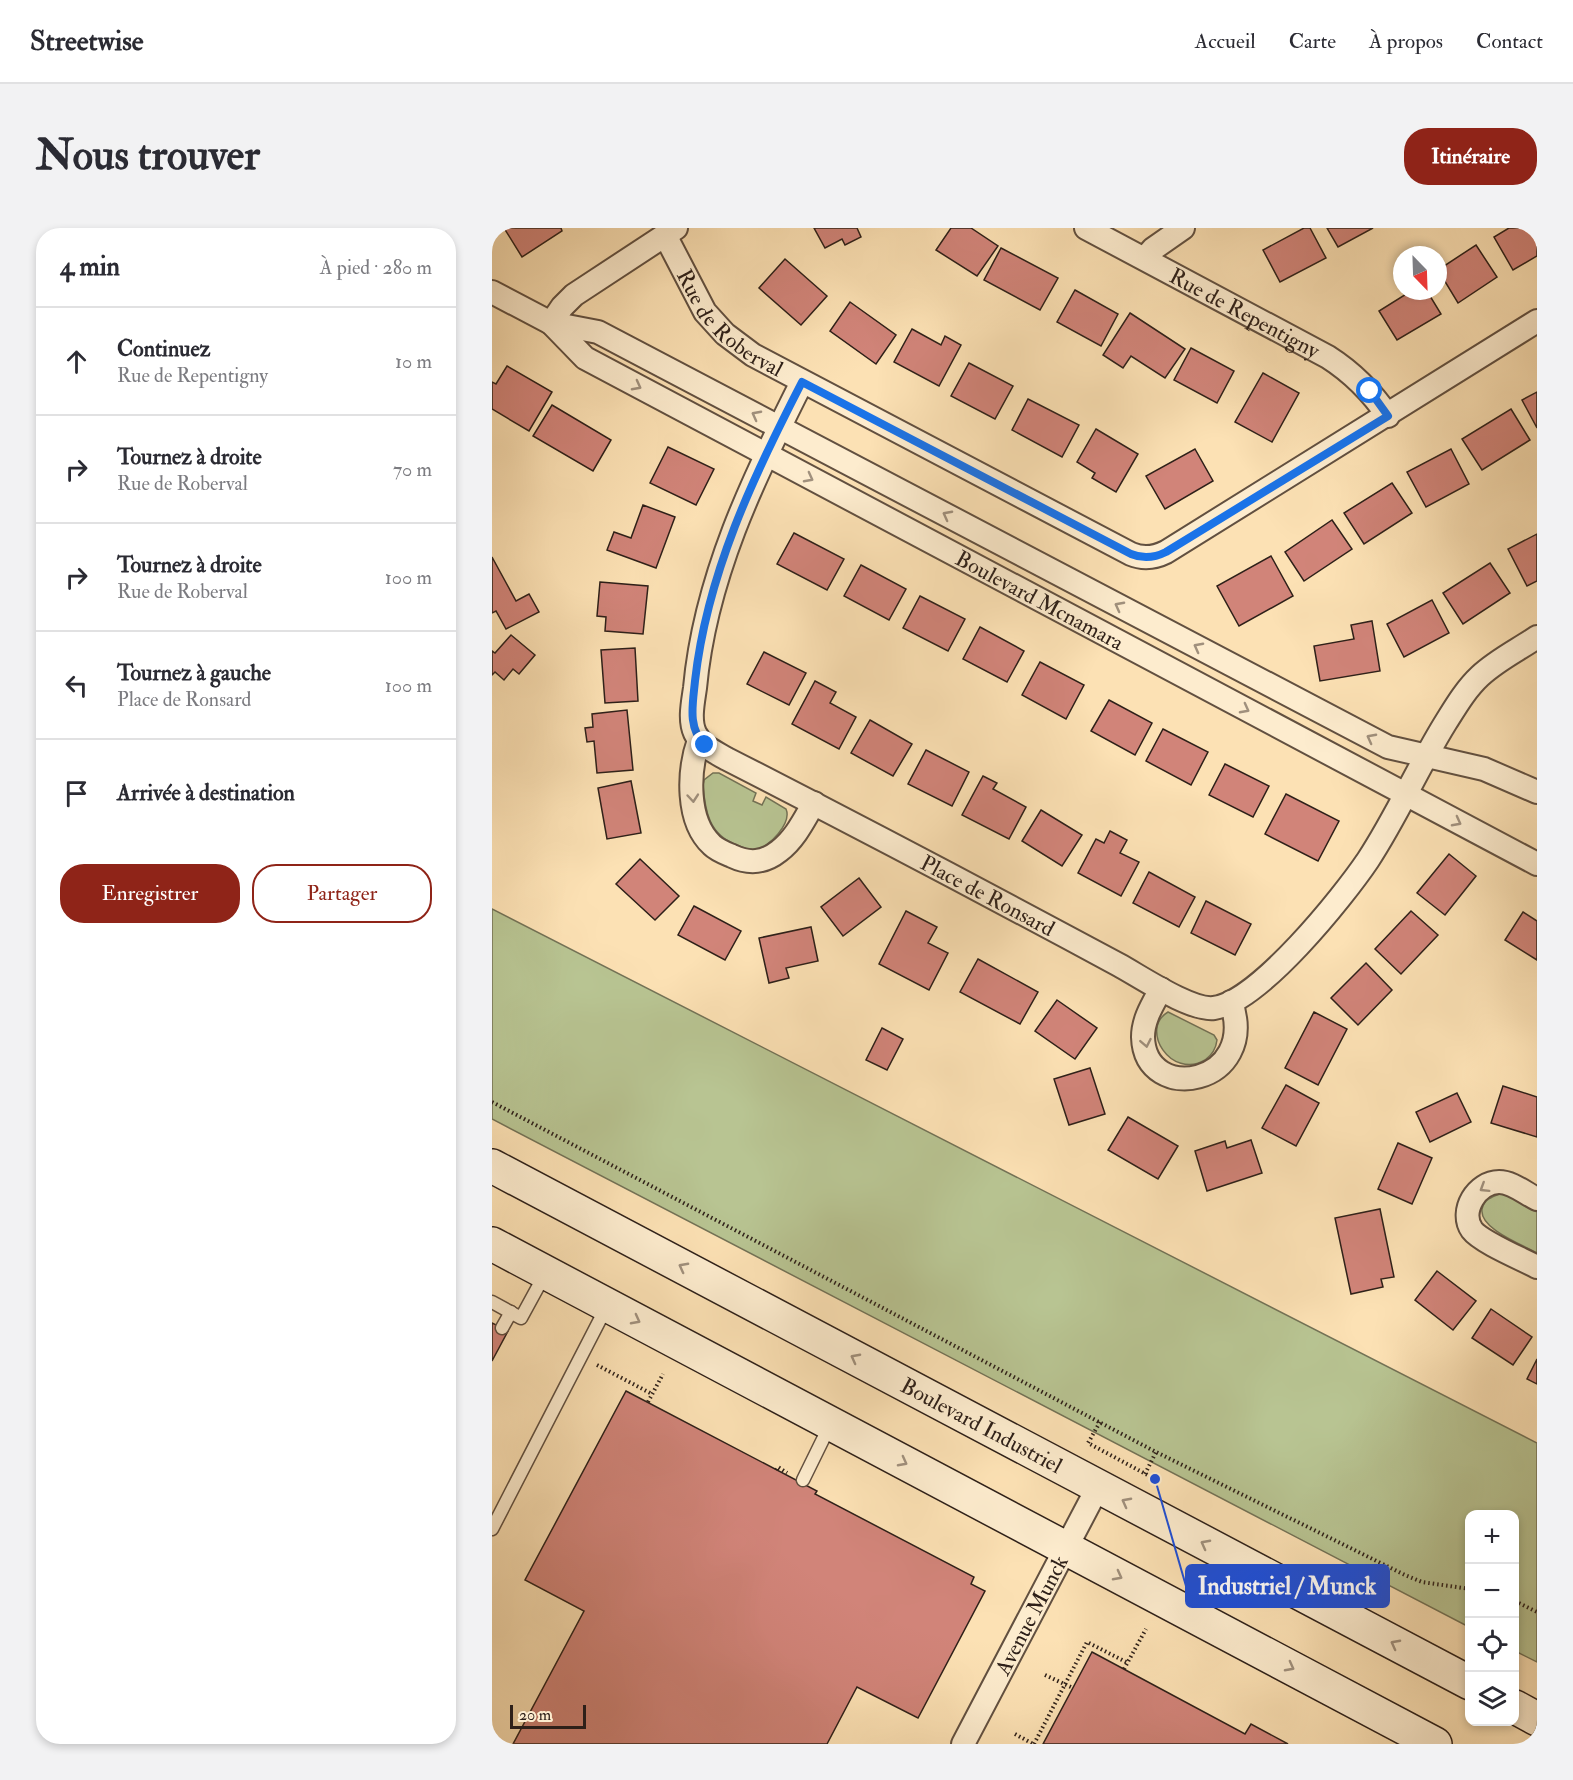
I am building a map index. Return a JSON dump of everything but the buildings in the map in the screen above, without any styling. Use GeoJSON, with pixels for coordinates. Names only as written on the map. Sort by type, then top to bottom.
{"type":"FeatureCollection","features":[{"type":"Feature","properties":{"kind":"street","name":"Rue de Repentigny"},"geometry":{"type":"LineString","coordinates":[[1086,228],[1340,365],[1370,391],[1388,416]]}},
{"type":"Feature","properties":{"kind":"street"},"geometry":{"type":"LineString","coordinates":[[1145,258],[1153,249],[1183,228]]}},
{"type":"Feature","properties":{"kind":"street"},"geometry":{"type":"LineString","coordinates":[[551,323],[562,307],[582,288],[670,232]]}},
{"type":"Feature","properties":{"kind":"street","name":"Rue de Roberval"},"geometry":{"type":"LineString","coordinates":[[670,232],[697,299],[714,324],[736,344],[802,382],[1120,548],[1145,557],[1166,552],[1388,416],[1537,321]]}},
{"type":"Feature","properties":{"kind":"street","name":"Boulevard Mcnamara"},"geometry":{"type":"LineString","coordinates":[[492,292],[551,323],[598,332],[1388,747],[1495,773],[1537,792]]}},
{"type":"Feature","properties":{"kind":"street","name":"Boulevard Mcnamara"},"geometry":{"type":"LineString","coordinates":[[551,323],[585,358],[1537,864]]}},
{"type":"Feature","properties":{"kind":"street"},"geometry":{"type":"LineString","coordinates":[[802,382],[765,455],[729,542],[706,615],[692,712],[694,730],[699,740],[692,773],[694,812],[704,836],[712,846],[748,862],[770,857],[785,846],[794,836],[814,803]]}},
{"type":"Feature","properties":{"kind":"street","name":"Place de Ronsard"},"geometry":{"type":"LineString","coordinates":[[699,740],[720,755],[983,892],[1161,989],[1191,1004],[1205,1008],[1218,1007],[1244,994],[1274,969],[1335,906],[1374,850],[1426,756],[1470,686],[1492,666],[1537,638]]}},
{"type":"Feature","properties":{"kind":"street"},"geometry":{"type":"LineString","coordinates":[[1161,989],[1146,1021],[1144,1045],[1156,1066],[1176,1078],[1200,1078],[1215,1070],[1226,1059],[1236,1030],[1231,1002]]}},
{"type":"Feature","properties":{"kind":"street","name":"Boulevard Industriel"},"geometry":{"type":"LineString","coordinates":[[492,1166],[1465,1680]]}},
{"type":"Feature","properties":{"kind":"street"},"geometry":{"type":"LineString","coordinates":[[1537,1199],[1506,1183],[1487,1185],[1481,1188],[1473,1198],[1468,1218],[1472,1229],[1480,1237],[1537,1267]]}},
{"type":"Feature","properties":{"kind":"street"},"geometry":{"type":"LineString","coordinates":[[492,1244],[1429,1743]]}},
{"type":"Feature","properties":{"kind":"street","name":"Avenue Munck"},"geometry":{"type":"LineString","coordinates":[[963,1744],[1098,1487]]}},
{"type":"Feature","properties":{"kind":"street"},"geometry":{"type":"LineString","coordinates":[[1519,1709],[1537,1719]]}},
{"type":"Feature","properties":{"kind":"lane"},"geometry":{"type":"LineString","coordinates":[[492,1302],[521,1318],[546,1272]]}},
{"type":"Feature","properties":{"kind":"lane"},"geometry":{"type":"LineString","coordinates":[[492,1529],[608,1305]]}},
{"type":"Feature","properties":{"kind":"lane"},"geometry":{"type":"LineString","coordinates":[[502,1328],[511,1312]]}},
{"type":"Feature","properties":{"kind":"lane"},"geometry":{"type":"LineString","coordinates":[[803,1480],[831,1424]]}},
{"type":"Feature","properties":{"kind":"path"},"geometry":{"type":"LineString","coordinates":[[492,1102],[1156,1452],[1422,1582],[1465,1588]]}},
{"type":"Feature","properties":{"kind":"path"},"geometry":{"type":"LineString","coordinates":[[602,1367],[652,1394]]}},
{"type":"Feature","properties":{"kind":"path"},"geometry":{"type":"LineString","coordinates":[[648,1402],[663,1374]]}},
{"type":"Feature","properties":{"kind":"path","name":"Boulevard Industriel"},"geometry":{"type":"LineString","coordinates":[[1100,1422],[1088,1443],[1155,1479]]}},
{"type":"Feature","properties":{"kind":"path"},"geometry":{"type":"LineString","coordinates":[[1145,1474],[1156,1452]]}},
{"type":"Feature","properties":{"kind":"path"},"geometry":{"type":"LineString","coordinates":[[776,1470],[778,1467],[786,1473]]}},
{"type":"Feature","properties":{"kind":"path"},"geometry":{"type":"LineString","coordinates":[[1519,1603],[1537,1612]]}},
{"type":"Feature","properties":{"kind":"path"},"geometry":{"type":"LineString","coordinates":[[1124,1669],[1146,1629]]}},
{"type":"Feature","properties":{"kind":"path"},"geometry":{"type":"LineString","coordinates":[[1014,1734],[1034,1744],[1087,1642],[1128,1663]]}},
{"type":"Feature","properties":{"kind":"path"},"geometry":{"type":"LineString","coordinates":[[1045,1675],[1072,1689]]}},
{"type":"Feature","properties":{"kind":"green space"},"geometry":{"type":"Polygon","coordinates":[[[713,773],[719,773],[756,793],[753,801],[762,805],[766,797],[786,809],[787,815],[783,828],[767,845],[755,850],[746,849],[728,841],[714,828],[707,813],[703,785],[704,780],[713,773]]]}},
{"type":"Feature","properties":{"kind":"green space"},"geometry":{"type":"Polygon","coordinates":[[[492,909],[1537,1443],[1537,1662],[1519,1653],[1519,1510],[1465,1510],[1465,1625],[492,1119],[492,909]]]}},
{"type":"Feature","properties":{"kind":"green space"},"geometry":{"type":"Polygon","coordinates":[[[1168,1012],[1214,1035],[1217,1040],[1216,1046],[1205,1060],[1192,1064],[1181,1063],[1171,1058],[1163,1050],[1158,1040],[1157,1029],[1160,1020],[1168,1012]]]}},
{"type":"Feature","properties":{"kind":"green space"},"geometry":{"type":"Polygon","coordinates":[[[1500,1194],[1507,1195],[1537,1212],[1537,1253],[1494,1230],[1487,1223],[1483,1216],[1484,1203],[1500,1194]]]}},
{"type":"Feature","properties":{"kind":"place","name":"Industriel / Munck"},"geometry":{"type":"Point","coordinates":[1155,1479]}},
{"type":"Feature","properties":{"kind":"route"},"geometry":{"type":"LineString","coordinates":[[705,745],[699,740],[694,730],[692,712],[706,615],[719,569],[754,481],[802,382],[1131,554],[1145,557],[1166,552],[1388,416],[1370,391]]}}]}
